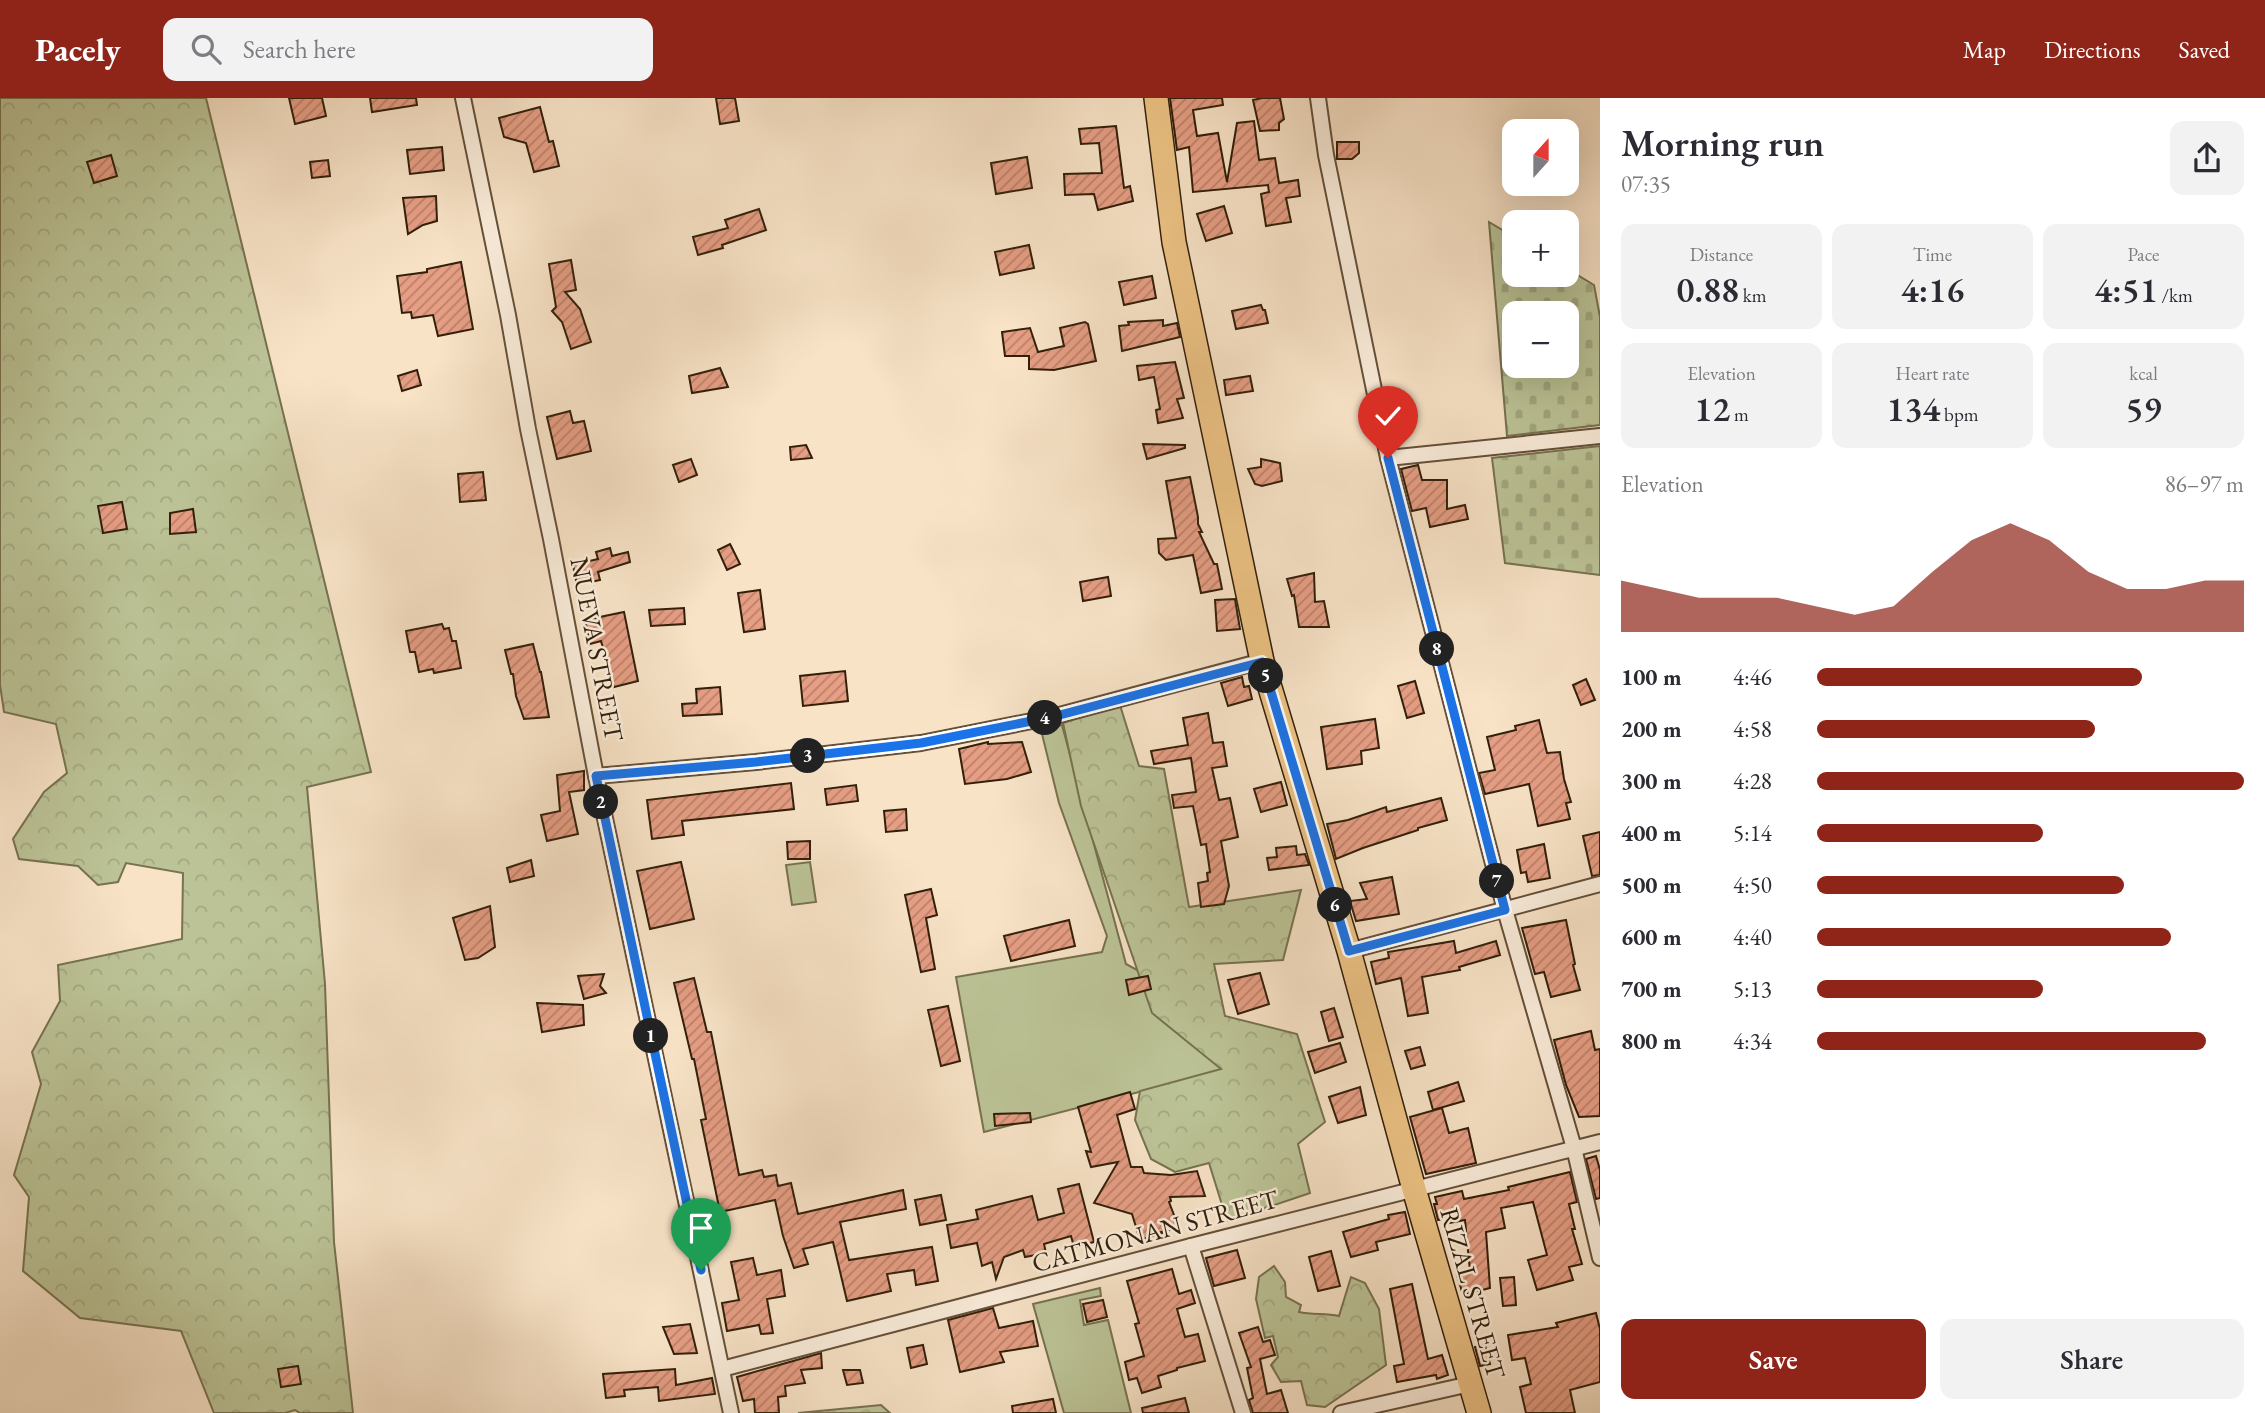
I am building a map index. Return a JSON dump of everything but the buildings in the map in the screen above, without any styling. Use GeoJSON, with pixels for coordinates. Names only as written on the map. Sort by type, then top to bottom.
{"type":"FeatureCollection","features":[{"type":"Feature","properties":{"kind":"main road","name":"RIZAL STREET"},"geometry":{"type":"LineString","coordinates":[[1156,98],[1174,242],[1262,662],[1349,951],[1413,1189],[1479,1413]]}},
{"type":"Feature","properties":{"kind":"street","name":"NUEVA STREET"},"geometry":{"type":"LineString","coordinates":[[463,98],[508,314],[596,776],[731,1413]]}},
{"type":"Feature","properties":{"kind":"street"},"geometry":{"type":"LineString","coordinates":[[1318,98],[1326,155],[1388,458],[1505,910],[1574,1148],[1600,1258]]}},
{"type":"Feature","properties":{"kind":"street"},"geometry":{"type":"LineString","coordinates":[[1388,458],[1600,436]]}},
{"type":"Feature","properties":{"kind":"street"},"geometry":{"type":"LineString","coordinates":[[596,776],[756,762],[921,743],[1052,717],[1262,662]]}},
{"type":"Feature","properties":{"kind":"street"},"geometry":{"type":"LineString","coordinates":[[1349,951],[1600,884]]}},
{"type":"Feature","properties":{"kind":"street","name":"CATMONAN STREET"},"geometry":{"type":"LineString","coordinates":[[722,1369],[1600,1142]]}},
{"type":"Feature","properties":{"kind":"street"},"geometry":{"type":"LineString","coordinates":[[1191,1246],[1243,1413]]}},
{"type":"Feature","properties":{"kind":"street"},"geometry":{"type":"LineString","coordinates":[[1341,1413],[1470,1384]]}},
{"type":"Feature","properties":{"kind":"green space"},"geometry":{"type":"Polygon","coordinates":[[[0,98],[206,98],[371,772],[307,787],[325,984],[334,1242],[353,1413],[300,1413],[295,1410],[285,1413],[214,1413],[181,1331],[80,1318],[23,1271],[29,1197],[14,1175],[41,1084],[32,1052],[60,1001],[58,965],[182,939],[183,873],[126,863],[118,882],[98,885],[78,866],[19,859],[13,839],[44,792],[67,773],[56,724],[4,712],[0,685],[0,98]]]}},
{"type":"Feature","properties":{"kind":"green space"},"geometry":{"type":"Polygon","coordinates":[[[1489,222],[1502,230],[1502,287],[1579,287],[1579,276],[1594,285],[1600,317],[1600,425],[1507,436],[1502,378],[1579,378],[1579,301],[1502,301],[1502,377],[1489,222]]]}},
{"type":"Feature","properties":{"kind":"green space"},"geometry":{"type":"Polygon","coordinates":[[[1600,446],[1600,575],[1505,563],[1492,458],[1600,446]]]}},
{"type":"Feature","properties":{"kind":"green space"},"geometry":{"type":"Polygon","coordinates":[[[1119,702],[1139,766],[1164,769],[1189,907],[1301,890],[1283,960],[1214,964],[1225,1016],[1297,1034],[1325,1122],[1298,1144],[1310,1193],[1227,1221],[1209,1163],[1175,1172],[1151,1159],[1135,1120],[1140,1091],[1221,1069],[1152,1013],[1081,806],[1063,723],[1119,702]]]}},
{"type":"Feature","properties":{"kind":"green space"},"geometry":{"type":"Polygon","coordinates":[[[1062,725],[1126,964],[1194,1001],[1224,1070],[984,1132],[956,977],[1102,952],[1107,936],[1059,803],[1041,730],[1062,725]]]}},
{"type":"Feature","properties":{"kind":"green space"},"geometry":{"type":"Polygon","coordinates":[[[810,862],[816,902],[792,905],[786,865],[810,862]]]}},
{"type":"Feature","properties":{"kind":"green space"},"geometry":{"type":"Polygon","coordinates":[[[1274,1266],[1285,1282],[1286,1297],[1301,1305],[1299,1312],[1339,1316],[1351,1277],[1365,1283],[1379,1309],[1386,1365],[1325,1407],[1307,1405],[1301,1381],[1281,1382],[1271,1365],[1278,1357],[1273,1336],[1265,1338],[1256,1299],[1259,1277],[1274,1266]]]}},
{"type":"Feature","properties":{"kind":"green space"},"geometry":{"type":"Polygon","coordinates":[[[1100,1288],[1101,1296],[1080,1300],[1084,1325],[1108,1320],[1131,1413],[1064,1413],[1033,1304],[1100,1288]]]}},
{"type":"Feature","properties":{"kind":"green space"},"geometry":{"type":"Polygon","coordinates":[[[881,1405],[890,1413],[798,1413],[881,1405]]]}},
{"type":"Feature","properties":{"kind":"route"},"geometry":{"type":"LineString","coordinates":[[701,1270],[596,776],[756,762],[921,743],[1052,717],[1262,662],[1349,951],[1505,910],[1388,458]]}}]}
